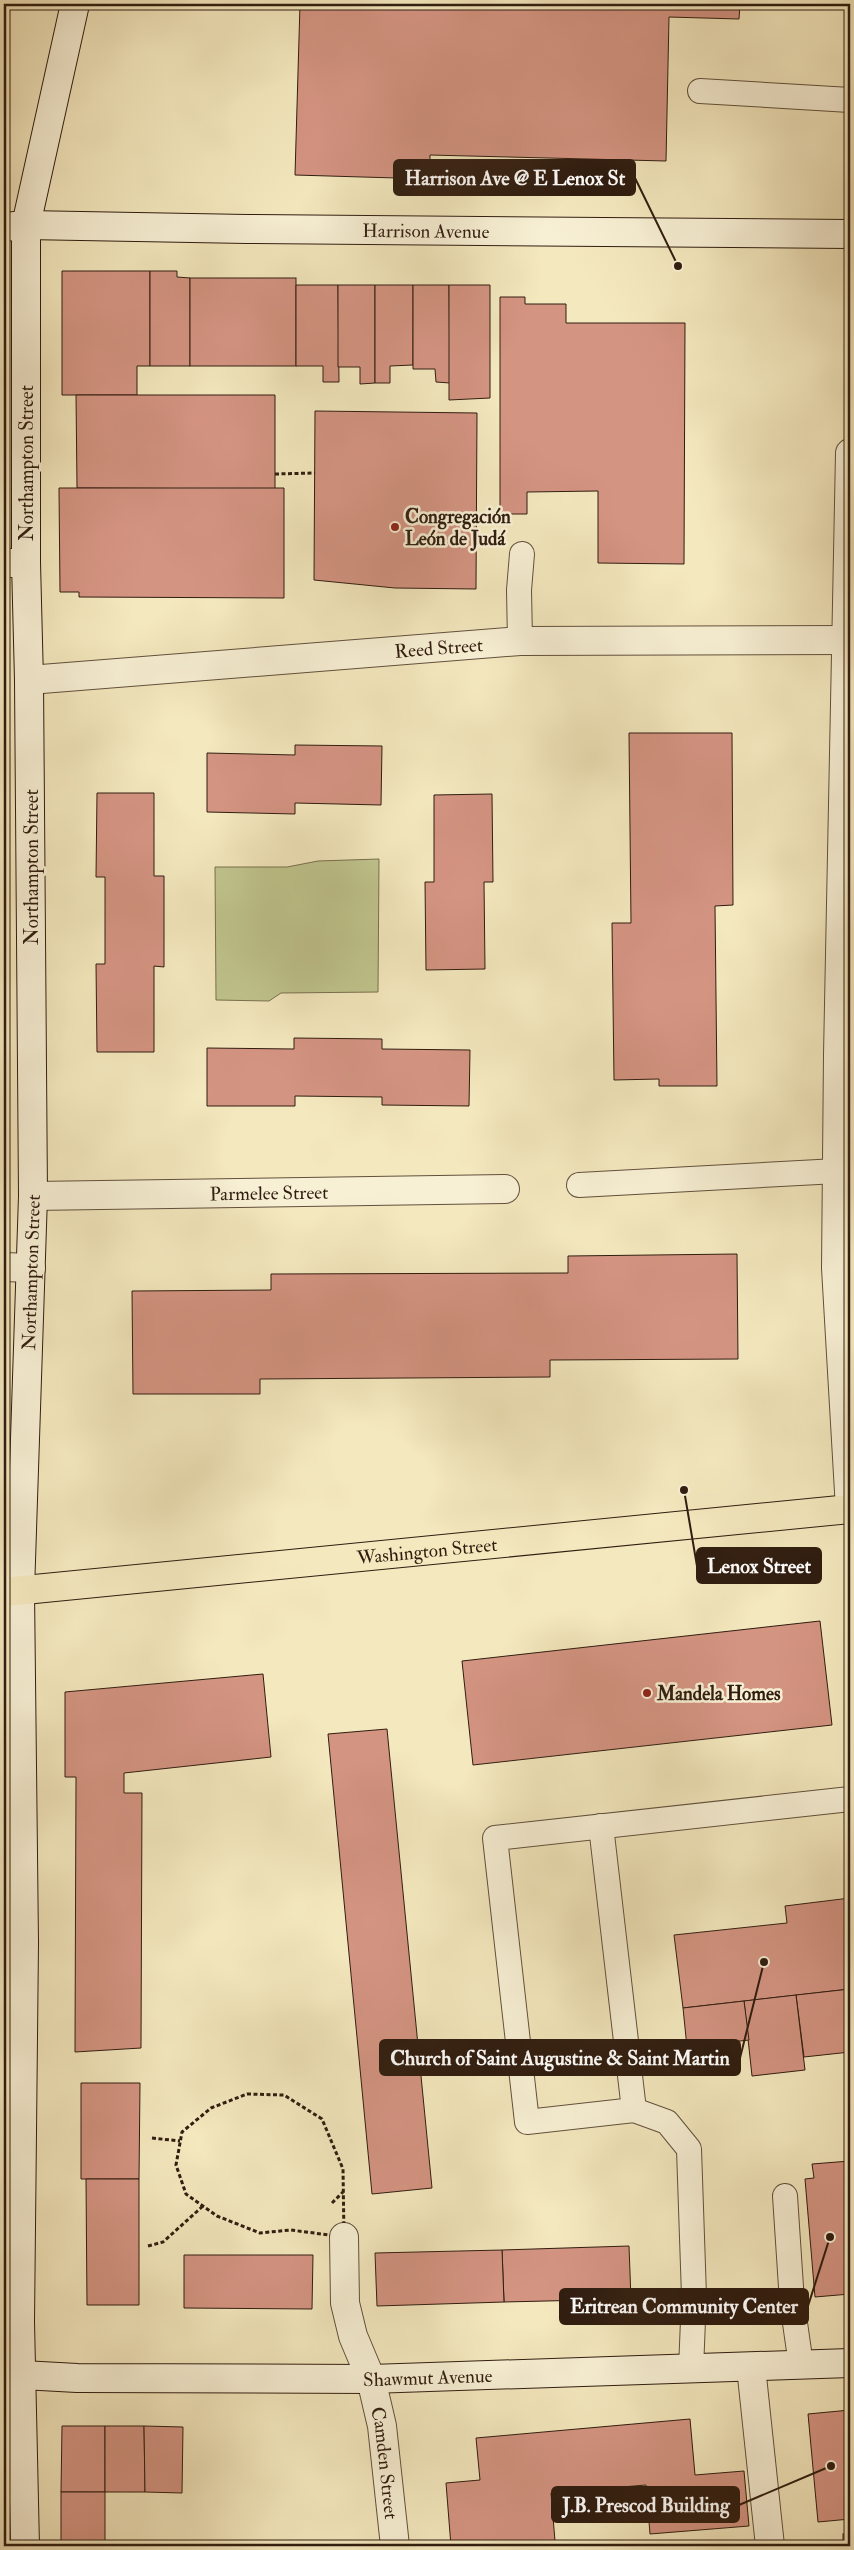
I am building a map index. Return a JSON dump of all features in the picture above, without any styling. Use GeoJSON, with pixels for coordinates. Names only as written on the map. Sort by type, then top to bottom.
{"type":"FeatureCollection","features":[{"type":"Feature","properties":{"kind":"main road","name":"Washington Street"},"geometry":{"type":"LineString","coordinates":[[12,1592],[850,1509]]}},
{"type":"Feature","properties":{"kind":"street","name":"Northampton Street"},"geometry":{"type":"LineString","coordinates":[[25,2546],[24,2440],[12,2375],[14,1942],[12,1592],[31,1268],[33,1196],[29,680],[15,563],[15,226],[75,4]]}},
{"type":"Feature","properties":{"kind":"street","name":"Harrison Avenue"},"geometry":{"type":"LineString","coordinates":[[15,226],[850,234]]}},
{"type":"Feature","properties":{"kind":"street"},"geometry":{"type":"LineString","coordinates":[[850,453],[836,1268],[850,1509]]}},
{"type":"Feature","properties":{"kind":"street","name":"Reed Street"},"geometry":{"type":"LineString","coordinates":[[29,680],[520,641],[848,640]]}},
{"type":"Feature","properties":{"kind":"street","name":"Parmelee Street"},"geometry":{"type":"LineString","coordinates":[[33,1196],[505,1189]]}},
{"type":"Feature","properties":{"kind":"street"},"geometry":{"type":"LineString","coordinates":[[4,1267],[31,1268]]}},
{"type":"Feature","properties":{"kind":"street","name":"Camden Street"},"geometry":{"type":"LineString","coordinates":[[344,2237],[345,2303],[353,2336],[371,2378],[382,2426],[395,2546]]}},
{"type":"Feature","properties":{"kind":"street","name":"Shawmut Avenue"},"geometry":{"type":"LineString","coordinates":[[12,2375],[371,2378],[751,2368],[850,2363]]}},
{"type":"Feature","properties":{"kind":"street"},"geometry":{"type":"LineString","coordinates":[[751,2368],[770,2546]]}},
{"type":"Feature","properties":{"kind":"lane"},"geometry":{"type":"LineString","coordinates":[[700,91],[850,100]]}},
{"type":"Feature","properties":{"kind":"lane"},"geometry":{"type":"LineString","coordinates":[[520,641],[522,554]]}},
{"type":"Feature","properties":{"kind":"lane"},"geometry":{"type":"LineString","coordinates":[[579,1185],[837,1171]]}},
{"type":"Feature","properties":{"kind":"lane"},"geometry":{"type":"LineString","coordinates":[[691,2369],[694,2296],[688,2149],[667,2122],[634,2110],[527,2122],[495,1838],[850,1799]]}},
{"type":"Feature","properties":{"kind":"lane"},"geometry":{"type":"LineString","coordinates":[[601,1826],[634,2110]]}},
{"type":"Feature","properties":{"kind":"lane"},"geometry":{"type":"LineString","coordinates":[[785,2196],[792,2302],[801,2365]]}},
{"type":"Feature","properties":{"kind":"path"},"geometry":{"type":"LineString","coordinates":[[274,474],[315,473]]}},
{"type":"Feature","properties":{"kind":"path"},"geometry":{"type":"LineString","coordinates":[[247,2094],[284,2096],[322,2119],[343,2169],[344,2237],[291,2230],[260,2233],[217,2216],[186,2194],[176,2165],[180,2141],[182,2132],[210,2108],[247,2094]]}},
{"type":"Feature","properties":{"kind":"path"},"geometry":{"type":"LineString","coordinates":[[152,2138],[180,2141]]}},
{"type":"Feature","properties":{"kind":"path"},"geometry":{"type":"LineString","coordinates":[[148,2246],[163,2242],[203,2206]]}},
{"type":"Feature","properties":{"kind":"green space"},"geometry":{"type":"Polygon","coordinates":[[[379,859],[378,992],[281,993],[269,1001],[216,1000],[215,867],[287,867],[318,861],[379,859]]]}},
{"type":"Feature","properties":{"kind":"building"},"geometry":{"type":"Polygon","coordinates":[[[300,4],[740,4],[739,19],[669,17],[666,161],[430,155],[430,179],[295,175],[300,4]]]}},
{"type":"Feature","properties":{"kind":"building"},"geometry":{"type":"Polygon","coordinates":[[[62,271],[150,271],[150,366],[137,366],[137,395],[62,395],[62,271]]]}},
{"type":"Feature","properties":{"kind":"building"},"geometry":{"type":"Polygon","coordinates":[[[150,271],[177,271],[177,277],[190,278],[190,366],[150,366],[150,271]]]}},
{"type":"Feature","properties":{"kind":"building"},"geometry":{"type":"Polygon","coordinates":[[[190,278],[296,278],[296,366],[190,366],[190,278]]]}},
{"type":"Feature","properties":{"kind":"building"},"geometry":{"type":"Polygon","coordinates":[[[296,285],[338,285],[339,382],[323,382],[323,366],[296,366],[296,285]]]}},
{"type":"Feature","properties":{"kind":"building"},"geometry":{"type":"Polygon","coordinates":[[[338,285],[375,285],[375,383],[360,384],[360,367],[338,367],[338,285]]]}},
{"type":"Feature","properties":{"kind":"building"},"geometry":{"type":"Polygon","coordinates":[[[375,285],[413,285],[413,365],[390,366],[390,383],[375,383],[375,285]]]}},
{"type":"Feature","properties":{"kind":"building"},"geometry":{"type":"Polygon","coordinates":[[[413,285],[449,285],[450,383],[436,382],[435,369],[413,369],[413,285]]]}},
{"type":"Feature","properties":{"kind":"building"},"geometry":{"type":"Polygon","coordinates":[[[449,285],[490,285],[490,398],[449,400],[449,285]]]}},
{"type":"Feature","properties":{"kind":"building"},"geometry":{"type":"Polygon","coordinates":[[[500,297],[525,297],[525,304],[566,304],[566,323],[685,323],[684,564],[598,563],[598,491],[527,492],[527,514],[500,514],[500,297]]]}},
{"type":"Feature","properties":{"kind":"building"},"geometry":{"type":"Polygon","coordinates":[[[76,395],[275,395],[275,489],[77,488],[76,395]]]}},
{"type":"Feature","properties":{"kind":"building","name":"Congregación León de Judá"},"geometry":{"type":"Polygon","coordinates":[[[315,411],[477,413],[476,589],[395,588],[314,580],[315,411]]]}},
{"type":"Feature","properties":{"kind":"building"},"geometry":{"type":"Polygon","coordinates":[[[59,488],[284,488],[284,598],[79,597],[79,592],[60,592],[59,488]]]}},
{"type":"Feature","properties":{"kind":"building"},"geometry":{"type":"Polygon","coordinates":[[[629,733],[732,733],[733,905],[715,906],[717,1086],[659,1086],[659,1079],[614,1080],[612,923],[631,923],[629,733]]]}},
{"type":"Feature","properties":{"kind":"building"},"geometry":{"type":"Polygon","coordinates":[[[295,745],[382,746],[381,805],[295,803],[295,814],[207,812],[207,753],[295,755],[295,745]]]}},
{"type":"Feature","properties":{"kind":"building"},"geometry":{"type":"Polygon","coordinates":[[[97,793],[154,793],[154,876],[164,876],[164,967],[154,966],[154,1052],[97,1052],[96,964],[105,964],[105,877],[96,877],[97,793]]]}},
{"type":"Feature","properties":{"kind":"building"},"geometry":{"type":"Polygon","coordinates":[[[492,794],[493,882],[484,882],[485,969],[426,970],[425,882],[434,882],[434,795],[492,794]]]}},
{"type":"Feature","properties":{"kind":"building"},"geometry":{"type":"Polygon","coordinates":[[[294,1038],[382,1039],[382,1049],[470,1050],[469,1106],[382,1105],[382,1097],[295,1096],[295,1106],[207,1106],[207,1048],[294,1049],[294,1038]]]}},
{"type":"Feature","properties":{"kind":"building"},"geometry":{"type":"Polygon","coordinates":[[[737,1254],[738,1359],[550,1360],[550,1377],[260,1379],[260,1394],[133,1394],[132,1291],[271,1290],[271,1274],[568,1273],[568,1256],[737,1254]]]}},
{"type":"Feature","properties":{"kind":"building","name":"Mandela Homes"},"geometry":{"type":"Polygon","coordinates":[[[820,1621],[832,1725],[473,1765],[462,1661],[820,1621]]]}},
{"type":"Feature","properties":{"kind":"building"},"geometry":{"type":"Polygon","coordinates":[[[263,1674],[271,1757],[124,1773],[124,1793],[142,1793],[141,2048],[75,2052],[76,1777],[65,1777],[65,1692],[263,1674]]]}},
{"type":"Feature","properties":{"kind":"building"},"geometry":{"type":"Polygon","coordinates":[[[387,1729],[432,2188],[372,2194],[328,1734],[387,1729]]]}},
{"type":"Feature","properties":{"kind":"building"},"geometry":{"type":"Polygon","coordinates":[[[850,1898],[850,1989],[683,2008],[674,1935],[787,1923],[785,1906],[850,1898]]]}},
{"type":"Feature","properties":{"kind":"building"},"geometry":{"type":"Polygon","coordinates":[[[850,1989],[850,2052],[804,2057],[796,1995],[850,1989]]]}},
{"type":"Feature","properties":{"kind":"building"},"geometry":{"type":"Polygon","coordinates":[[[796,1995],[805,2070],[752,2076],[744,2001],[796,1995]]]}},
{"type":"Feature","properties":{"kind":"building"},"geometry":{"type":"Polygon","coordinates":[[[744,2001],[749,2040],[687,2047],[683,2008],[744,2001]]]}},
{"type":"Feature","properties":{"kind":"building"},"geometry":{"type":"Polygon","coordinates":[[[81,2083],[140,2083],[139,2179],[81,2179],[81,2083]]]}},
{"type":"Feature","properties":{"kind":"building"},"geometry":{"type":"Polygon","coordinates":[[[850,2161],[850,2294],[815,2297],[805,2179],[814,2178],[812,2164],[850,2161]]]}},
{"type":"Feature","properties":{"kind":"building"},"geometry":{"type":"Polygon","coordinates":[[[86,2179],[139,2179],[139,2305],[87,2305],[86,2179]]]}},
{"type":"Feature","properties":{"kind":"building"},"geometry":{"type":"Polygon","coordinates":[[[629,2246],[631,2299],[504,2302],[502,2250],[629,2246]]]}},
{"type":"Feature","properties":{"kind":"building"},"geometry":{"type":"Polygon","coordinates":[[[502,2250],[504,2302],[377,2306],[375,2253],[502,2250]]]}},
{"type":"Feature","properties":{"kind":"building"},"geometry":{"type":"Polygon","coordinates":[[[184,2255],[313,2255],[312,2309],[184,2308],[184,2255]]]}},
{"type":"Feature","properties":{"kind":"building"},"geometry":{"type":"Polygon","coordinates":[[[850,2410],[850,2519],[818,2522],[808,2414],[850,2410]]]}},
{"type":"Feature","properties":{"kind":"building"},"geometry":{"type":"Polygon","coordinates":[[[690,2419],[695,2475],[744,2471],[749,2526],[650,2534],[646,2485],[551,2493],[555,2541],[493,2546],[451,2546],[446,2483],[480,2480],[476,2438],[690,2419]]]}},
{"type":"Feature","properties":{"kind":"building"},"geometry":{"type":"Polygon","coordinates":[[[62,2426],[105,2426],[105,2492],[61,2492],[62,2426]]]}},
{"type":"Feature","properties":{"kind":"building"},"geometry":{"type":"Polygon","coordinates":[[[105,2426],[144,2426],[145,2492],[105,2492],[105,2426]]]}},
{"type":"Feature","properties":{"kind":"building"},"geometry":{"type":"Polygon","coordinates":[[[144,2426],[183,2427],[182,2493],[145,2492],[144,2426]]]}},
{"type":"Feature","properties":{"kind":"building"},"geometry":{"type":"Polygon","coordinates":[[[61,2492],[105,2492],[105,2541],[61,2541],[61,2492]]]}},
{"type":"Feature","properties":{"kind":"building"},"geometry":{"type":"Polygon","coordinates":[[[843,2534],[850,2534],[850,2546],[843,2546],[843,2534]]]}},
{"type":"Feature","properties":{"kind":"place","name":"Harrison Ave @ E Lenox St"},"geometry":{"type":"Point","coordinates":[678,266]}},
{"type":"Feature","properties":{"kind":"place","name":"Congregación León de Judá"},"geometry":{"type":"Point","coordinates":[395,527]}},
{"type":"Feature","properties":{"kind":"place","name":"Lenox Street"},"geometry":{"type":"Point","coordinates":[684,1490]}},
{"type":"Feature","properties":{"kind":"place","name":"Mandela Homes"},"geometry":{"type":"Point","coordinates":[647,1693]}},
{"type":"Feature","properties":{"kind":"place","name":"Church of Saint Augustine & Saint Martin"},"geometry":{"type":"Point","coordinates":[764,1962]}},
{"type":"Feature","properties":{"kind":"place","name":"Eritrean Community Center"},"geometry":{"type":"Point","coordinates":[830,2237]}},
{"type":"Feature","properties":{"kind":"place","name":"J.B. Prescod Building"},"geometry":{"type":"Point","coordinates":[831,2466]}}]}
